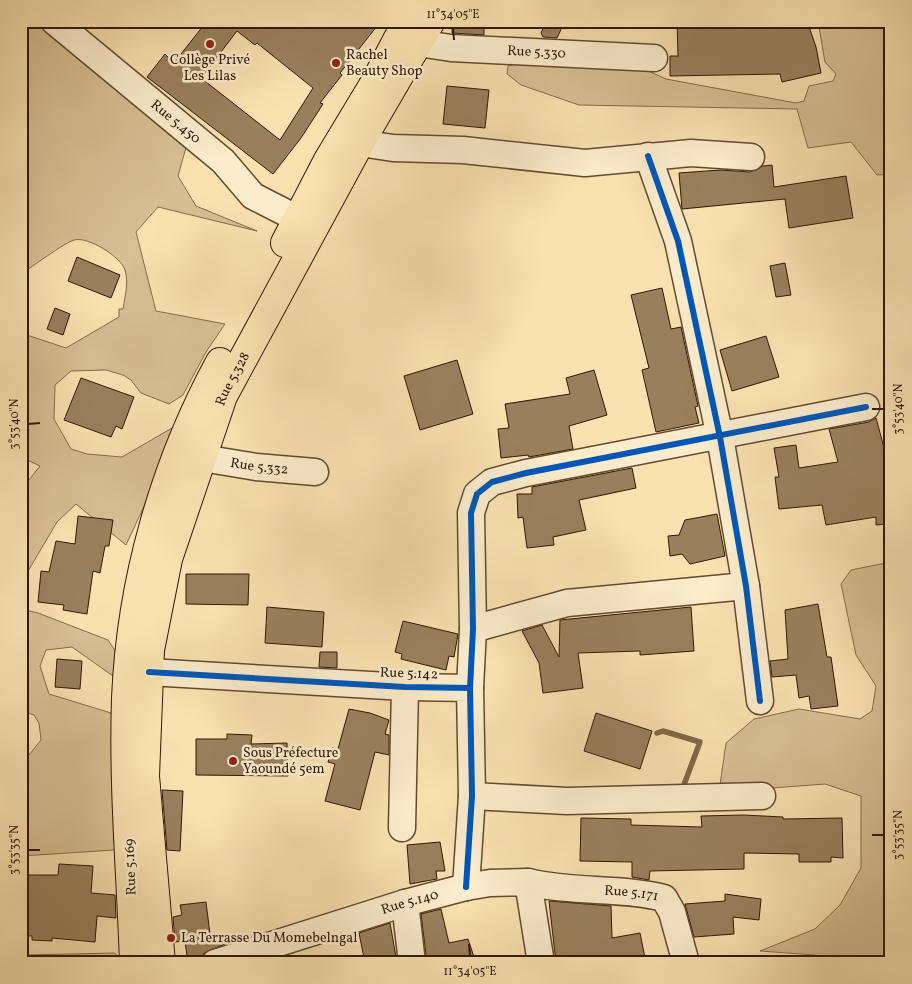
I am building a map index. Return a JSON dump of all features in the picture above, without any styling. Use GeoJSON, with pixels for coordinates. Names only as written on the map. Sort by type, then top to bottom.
{"type":"FeatureCollection","features":[{"type":"Feature","properties":{"kind":"main road","name":"Rue 5.328"},"geometry":{"type":"LineString","coordinates":[[136,773],[126,698],[131,640],[145,552],[184,435],[202,397],[328,160],[375,82],[419,29]]}},
{"type":"Feature","properties":{"kind":"main road","name":"Rue 5.328"},"geometry":{"type":"LineString","coordinates":[[136,773],[150,650],[168,559],[222,396],[360,143],[419,29]]}},
{"type":"Feature","properties":{"kind":"main road","name":"Rue 5.169"},"geometry":{"type":"LineString","coordinates":[[134,963],[136,773]]}},
{"type":"Feature","properties":{"kind":"main road","name":"Rue 5.169"},"geometry":{"type":"LineString","coordinates":[[136,773],[161,963]]}},
{"type":"Feature","properties":{"kind":"street","name":"Rue 5.450"},"geometry":{"type":"LineString","coordinates":[[54,21],[223,161],[253,196],[298,219]]}},
{"type":"Feature","properties":{"kind":"street","name":"Rue 5.330"},"geometry":{"type":"LineString","coordinates":[[419,29],[460,49],[654,58]]}},
{"type":"Feature","properties":{"kind":"street"},"geometry":{"type":"LineString","coordinates":[[360,143],[393,148],[463,150],[576,163],[691,153],[751,157]]}},
{"type":"Feature","properties":{"kind":"street"},"geometry":{"type":"LineString","coordinates":[[648,156],[678,241],[720,436],[746,586],[760,701]]}},
{"type":"Feature","properties":{"kind":"street"},"geometry":{"type":"LineString","coordinates":[[466,887],[472,796],[470,688],[473,629],[471,513],[478,494],[492,482],[526,473],[866,407]]}},
{"type":"Feature","properties":{"kind":"street","name":"Rue 5.332"},"geometry":{"type":"LineString","coordinates":[[202,458],[256,467],[315,472]]}},
{"type":"Feature","properties":{"kind":"street"},"geometry":{"type":"LineString","coordinates":[[473,629],[567,604],[746,586]]}},
{"type":"Feature","properties":{"kind":"street","name":"Rue 5.142"},"geometry":{"type":"LineString","coordinates":[[149,672],[405,687],[470,688]]}},
{"type":"Feature","properties":{"kind":"street"},"geometry":{"type":"LineString","coordinates":[[402,828],[405,687]]}},
{"type":"Feature","properties":{"kind":"street"},"geometry":{"type":"LineString","coordinates":[[472,796],[567,801],[762,796]]}},
{"type":"Feature","properties":{"kind":"street"},"geometry":{"type":"LineString","coordinates":[[528,882],[541,963]]}},
{"type":"Feature","properties":{"kind":"street","name":"Rue 5.140"},"geometry":{"type":"LineString","coordinates":[[215,963],[405,903],[466,887],[490,883],[528,882]]}},
{"type":"Feature","properties":{"kind":"street","name":"Rue 5.171"},"geometry":{"type":"LineString","coordinates":[[528,882],[593,891],[647,894],[664,898],[672,912],[686,963]]}},
{"type":"Feature","properties":{"kind":"street"},"geometry":{"type":"LineString","coordinates":[[405,903],[412,963]]}},
{"type":"Feature","properties":{"kind":"shaded area"},"geometry":{"type":"Polygon","coordinates":[[[21,21],[47,21],[189,137],[178,176],[196,206],[257,231],[158,207],[136,232],[156,311],[225,324],[206,352],[183,395],[169,404],[141,393],[131,380],[123,375],[106,370],[71,371],[55,385],[54,419],[71,449],[87,454],[122,457],[179,424],[175,440],[126,545],[76,504],[57,522],[21,583],[21,490],[40,466],[21,457],[21,333],[66,348],[119,317],[119,309],[123,309],[127,280],[125,270],[117,259],[95,244],[80,240],[74,240],[63,246],[21,274],[21,21]]]}},
{"type":"Feature","properties":{"kind":"shaded area"},"geometry":{"type":"Polygon","coordinates":[[[818,21],[891,21],[891,174],[877,175],[851,142],[808,148],[797,109],[579,105],[521,85],[507,74],[508,66],[524,62],[635,65],[666,79],[796,103],[804,101],[809,86],[833,81],[836,74],[825,62],[818,21]]]}},
{"type":"Feature","properties":{"kind":"shaded area"},"geometry":{"type":"Polygon","coordinates":[[[891,562],[891,963],[822,963],[815,955],[760,951],[815,929],[840,905],[861,868],[861,796],[825,784],[719,792],[726,743],[754,719],[799,709],[860,719],[872,711],[876,686],[856,655],[841,584],[851,570],[891,562]]]}},
{"type":"Feature","properties":{"kind":"shaded area"},"geometry":{"type":"Polygon","coordinates":[[[21,609],[38,613],[108,640],[118,655],[113,676],[72,647],[46,650],[40,666],[49,694],[111,713],[137,834],[130,849],[21,856],[21,765],[41,740],[39,723],[34,715],[21,711],[21,609]]]}},
{"type":"Feature","properties":{"kind":"shaded area"},"geometry":{"type":"Polygon","coordinates":[[[21,952],[24,955],[115,953],[122,963],[21,963],[21,952]]]}},
{"type":"Feature","properties":{"kind":"building"},"geometry":{"type":"Polygon","coordinates":[[[207,21],[381,21],[340,73],[342,75],[320,103],[323,104],[301,138],[273,174],[147,77],[165,54],[174,63],[207,21]],[[237,31],[201,78],[280,140],[313,88],[257,43],[255,45],[237,31]]]}},
{"type":"Feature","properties":{"kind":"building"},"geometry":{"type":"Polygon","coordinates":[[[557,21],[565,21],[557,38],[543,37],[541,33],[544,26],[557,21]]]}},
{"type":"Feature","properties":{"kind":"building"},"geometry":{"type":"Polygon","coordinates":[[[677,21],[733,22],[733,28],[780,27],[778,21],[807,21],[816,47],[821,73],[782,82],[780,74],[670,76],[670,56],[678,56],[677,21]]]}},
{"type":"Feature","properties":{"kind":"building"},"geometry":{"type":"Polygon","coordinates":[[[452,24],[484,25],[484,35],[452,33],[452,24]]]}},
{"type":"Feature","properties":{"kind":"building"},"geometry":{"type":"Polygon","coordinates":[[[447,86],[489,90],[485,128],[443,124],[447,86]]]}},
{"type":"Feature","properties":{"kind":"building"},"geometry":{"type":"Polygon","coordinates":[[[772,165],[774,187],[846,176],[853,218],[789,228],[785,199],[682,209],[679,173],[720,170],[750,172],[763,166],[772,165]]]}},
{"type":"Feature","properties":{"kind":"building"},"geometry":{"type":"Polygon","coordinates":[[[77,257],[120,275],[111,298],[68,281],[77,257]]]}},
{"type":"Feature","properties":{"kind":"building"},"geometry":{"type":"Polygon","coordinates":[[[785,263],[791,295],[776,297],[770,266],[785,263]]]}},
{"type":"Feature","properties":{"kind":"building"},"geometry":{"type":"Polygon","coordinates":[[[662,288],[671,329],[681,327],[698,406],[695,407],[699,423],[656,432],[642,370],[649,368],[631,295],[662,288]]]}},
{"type":"Feature","properties":{"kind":"building"},"geometry":{"type":"Polygon","coordinates":[[[55,308],[70,314],[63,335],[47,329],[55,308]]]}},
{"type":"Feature","properties":{"kind":"building"},"geometry":{"type":"Polygon","coordinates":[[[766,336],[779,377],[732,391],[720,350],[766,336]]]}},
{"type":"Feature","properties":{"kind":"building"},"geometry":{"type":"Polygon","coordinates":[[[457,360],[473,414],[420,430],[404,376],[457,360]]]}},
{"type":"Feature","properties":{"kind":"building"},"geometry":{"type":"Polygon","coordinates":[[[594,370],[607,415],[569,426],[573,449],[529,457],[528,455],[501,458],[498,429],[509,428],[505,404],[570,394],[566,378],[594,370]]]}},
{"type":"Feature","properties":{"kind":"building"},"geometry":{"type":"Polygon","coordinates":[[[81,378],[134,397],[122,429],[116,426],[111,437],[64,420],[81,378]]]}},
{"type":"Feature","properties":{"kind":"building"},"geometry":{"type":"Polygon","coordinates":[[[876,418],[886,455],[885,500],[890,500],[891,524],[876,525],[876,517],[826,525],[822,505],[779,509],[775,477],[779,477],[774,448],[796,445],[799,468],[838,462],[829,429],[869,422],[876,418]]]}},
{"type":"Feature","properties":{"kind":"building"},"geometry":{"type":"Polygon","coordinates":[[[632,468],[636,488],[579,500],[586,530],[553,537],[554,545],[527,548],[523,517],[518,518],[517,494],[532,494],[532,487],[632,468]]]}},
{"type":"Feature","properties":{"kind":"building"},"geometry":{"type":"Polygon","coordinates":[[[717,514],[725,556],[690,564],[682,554],[670,556],[668,536],[679,535],[685,520],[717,514]]]}},
{"type":"Feature","properties":{"kind":"building"},"geometry":{"type":"Polygon","coordinates":[[[78,516],[113,520],[109,546],[105,546],[100,573],[93,571],[87,614],[63,610],[64,605],[38,602],[41,571],[49,572],[56,541],[75,544],[78,516]]]}},
{"type":"Feature","properties":{"kind":"building"},"geometry":{"type":"Polygon","coordinates":[[[186,574],[249,574],[248,605],[186,604],[186,574]]]}},
{"type":"Feature","properties":{"kind":"building"},"geometry":{"type":"Polygon","coordinates":[[[818,604],[827,657],[831,657],[838,706],[811,709],[809,696],[799,698],[796,675],[772,677],[770,661],[788,659],[785,610],[818,604]]]}},
{"type":"Feature","properties":{"kind":"building"},"geometry":{"type":"Polygon","coordinates":[[[267,607],[324,612],[322,647],[265,643],[267,607]]]}},
{"type":"Feature","properties":{"kind":"building"},"geometry":{"type":"Polygon","coordinates":[[[691,607],[694,651],[640,655],[640,651],[578,653],[583,688],[543,693],[539,663],[522,631],[542,625],[559,657],[560,620],[691,607]]]}},
{"type":"Feature","properties":{"kind":"building"},"geometry":{"type":"Polygon","coordinates":[[[403,621],[458,634],[454,657],[449,656],[446,670],[401,659],[402,654],[395,652],[403,621]]]}},
{"type":"Feature","properties":{"kind":"building"},"geometry":{"type":"Polygon","coordinates":[[[320,652],[337,652],[337,668],[319,667],[320,652]]]}},
{"type":"Feature","properties":{"kind":"building"},"geometry":{"type":"Polygon","coordinates":[[[57,659],[82,661],[80,689],[55,687],[57,659]]]}},
{"type":"Feature","properties":{"kind":"building"},"geometry":{"type":"Polygon","coordinates":[[[349,709],[370,713],[389,720],[385,734],[389,735],[389,755],[375,752],[360,810],[325,801],[335,764],[328,762],[332,748],[338,749],[349,709]]]}},
{"type":"Feature","properties":{"kind":"building"},"geometry":{"type":"Polygon","coordinates":[[[596,713],[652,731],[640,769],[584,751],[596,713]]]}},
{"type":"Feature","properties":{"kind":"building"},"geometry":{"type":"Polygon","coordinates":[[[227,734],[252,735],[251,744],[287,743],[288,776],[196,775],[196,739],[227,739],[227,734]]]}},
{"type":"Feature","properties":{"kind":"building"},"geometry":{"type":"Polygon","coordinates":[[[162,790],[183,791],[180,851],[167,850],[162,790]]]}},
{"type":"Feature","properties":{"kind":"building"},"geometry":{"type":"Polygon","coordinates":[[[743,815],[783,817],[783,819],[842,818],[843,858],[831,857],[831,862],[799,862],[799,854],[744,853],[744,869],[650,871],[649,880],[632,877],[632,862],[580,861],[581,818],[631,819],[631,825],[702,827],[701,816],[743,815]]]}},
{"type":"Feature","properties":{"kind":"building"},"geometry":{"type":"Polygon","coordinates":[[[440,842],[445,871],[436,871],[437,879],[410,884],[407,845],[440,842]]]}},
{"type":"Feature","properties":{"kind":"building"},"geometry":{"type":"Polygon","coordinates":[[[59,864],[93,866],[91,893],[115,895],[116,918],[97,916],[95,942],[52,938],[52,941],[32,940],[32,936],[21,936],[21,875],[58,875],[59,864]]]}},
{"type":"Feature","properties":{"kind":"building"},"geometry":{"type":"Polygon","coordinates":[[[725,894],[761,899],[759,920],[733,917],[734,934],[694,937],[685,904],[725,901],[725,894]]]}},
{"type":"Feature","properties":{"kind":"building"},"geometry":{"type":"Polygon","coordinates":[[[549,901],[611,906],[612,938],[640,933],[646,963],[556,963],[549,901]]]}},
{"type":"Feature","properties":{"kind":"building"},"geometry":{"type":"Polygon","coordinates":[[[206,902],[211,942],[224,941],[225,944],[204,953],[200,963],[188,963],[185,941],[175,942],[173,917],[182,915],[180,905],[206,902]]]}},
{"type":"Feature","properties":{"kind":"building"},"geometry":{"type":"Polygon","coordinates":[[[441,909],[449,943],[468,939],[476,963],[427,963],[421,914],[441,909]]]}},
{"type":"Feature","properties":{"kind":"building"},"geometry":{"type":"Polygon","coordinates":[[[390,923],[397,963],[365,963],[359,933],[390,923]]]}},
{"type":"Feature","properties":{"kind":"waterway"},"geometry":{"type":"LineString","coordinates":[[657,733],[663,731],[700,742],[682,790]]}},
{"type":"Feature","properties":{"kind":"cycle path"},"geometry":{"type":"LineString","coordinates":[[648,156],[678,241],[720,437],[746,586],[760,701]]}},
{"type":"Feature","properties":{"kind":"cycle path"},"geometry":{"type":"LineString","coordinates":[[470,688],[473,629],[471,513],[477,494],[492,482],[526,473],[866,407]]}},
{"type":"Feature","properties":{"kind":"cycle path"},"geometry":{"type":"LineString","coordinates":[[149,672],[405,687],[470,688],[472,796],[466,887]]}},
{"type":"Feature","properties":{"kind":"place","name":"Collège Privé Les Lilas"},"geometry":{"type":"Point","coordinates":[210,44]}},
{"type":"Feature","properties":{"kind":"place","name":"Rachel Beauty Shop"},"geometry":{"type":"Point","coordinates":[336,63]}},
{"type":"Feature","properties":{"kind":"place","name":"Sous Préfecture Yaoundé 5em"},"geometry":{"type":"Point","coordinates":[233,761]}},
{"type":"Feature","properties":{"kind":"place","name":"La Terrasse Du Momebelngal"},"geometry":{"type":"Point","coordinates":[171,938]}}]}
